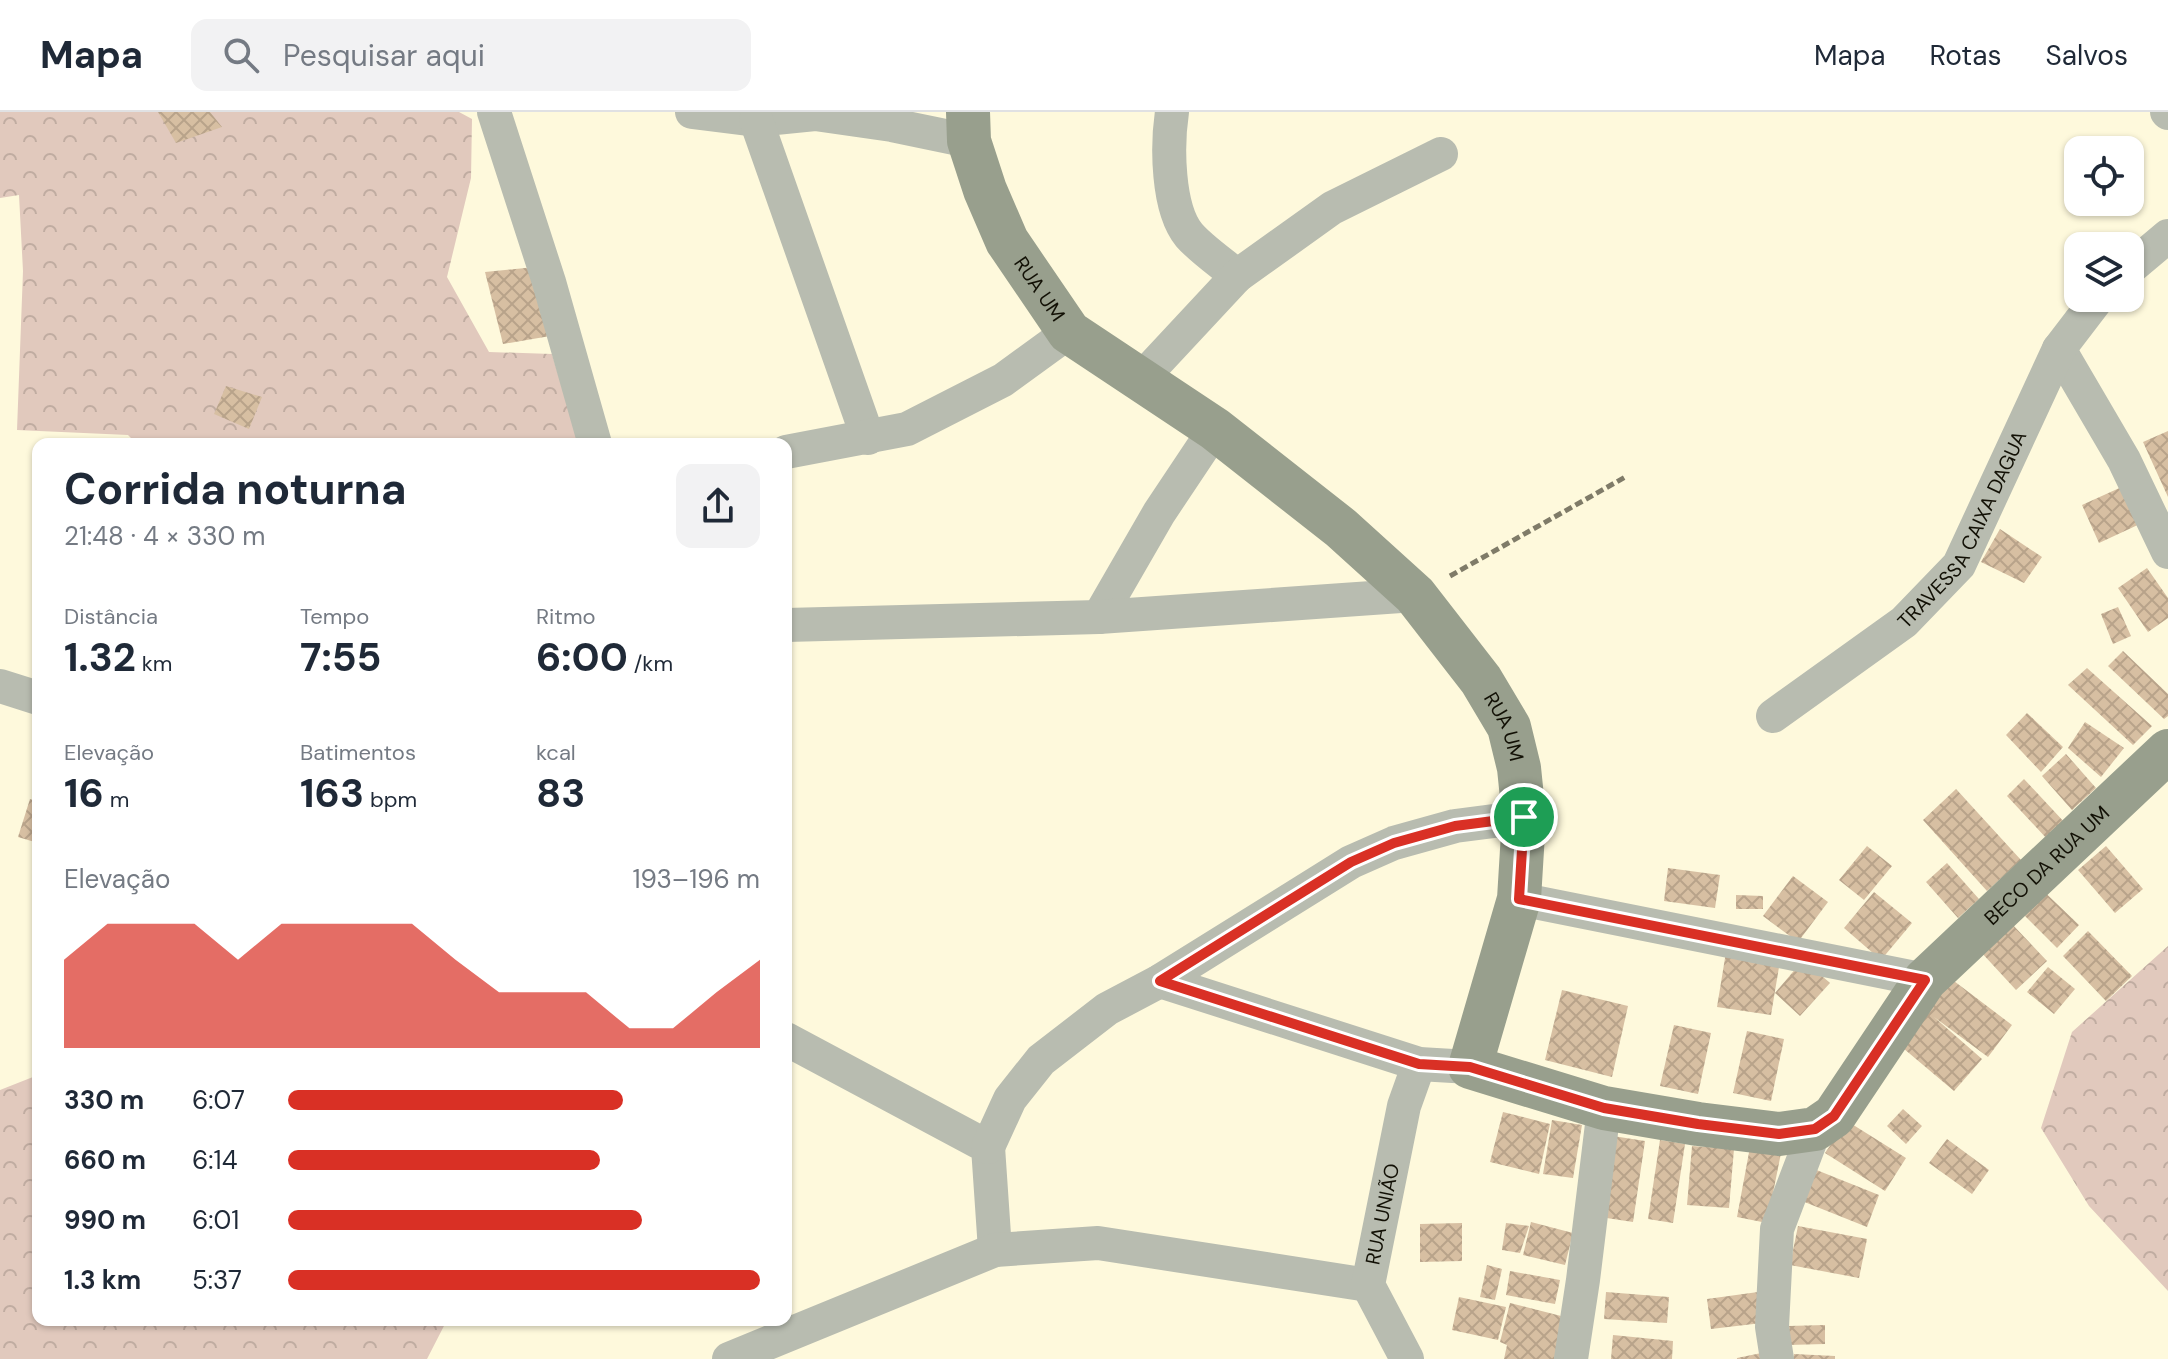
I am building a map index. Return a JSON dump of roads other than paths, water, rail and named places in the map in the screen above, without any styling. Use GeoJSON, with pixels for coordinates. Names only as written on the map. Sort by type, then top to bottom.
{"type":"FeatureCollection","features":[{"type":"Feature","properties":{"kind":"street"},"geometry":{"type":"LineString","coordinates":[[494,112],[549,282],[593,438]]}},
{"type":"Feature","properties":{"kind":"street"},"geometry":{"type":"LineString","coordinates":[[692,112],[756,120],[815,114],[892,125],[969,126]]}},
{"type":"Feature","properties":{"kind":"street"},"geometry":{"type":"LineString","coordinates":[[1172,112],[1171,179],[1176,208],[1188,234],[1237,276]]}},
{"type":"Feature","properties":{"kind":"street"},"geometry":{"type":"LineString","coordinates":[[756,120],[868,438]]}},
{"type":"Feature","properties":{"kind":"street","name":"RUA UM"},"geometry":{"type":"LineString","coordinates":[[969,126],[985,190],[1007,241],[1069,332],[1215,429],[1341,528],[1415,595],[1481,680],[1509,727],[1519,768],[1524,817],[1519,899],[1470,1067]]}},
{"type":"Feature","properties":{"kind":"street"},"geometry":{"type":"LineString","coordinates":[[1141,379],[1237,276],[1332,208],[1441,154]]}},
{"type":"Feature","properties":{"kind":"street"},"geometry":{"type":"LineString","coordinates":[[2144,256],[2168,236]]}},
{"type":"Feature","properties":{"kind":"street","name":"TRAVESSA CAIXA DAGUA"},"geometry":{"type":"LineString","coordinates":[[1773,716],[1904,622],[1959,565],[2059,349],[2087,312]]}},
{"type":"Feature","properties":{"kind":"street"},"geometry":{"type":"LineString","coordinates":[[792,451],[907,429],[1003,380],[1069,332]]}},
{"type":"Feature","properties":{"kind":"street"},"geometry":{"type":"LineString","coordinates":[[2059,349],[2124,460],[2168,552]]}},
{"type":"Feature","properties":{"kind":"street"},"geometry":{"type":"LineString","coordinates":[[1099,617],[1159,513],[1215,429]]}},
{"type":"Feature","properties":{"kind":"street"},"geometry":{"type":"LineString","coordinates":[[792,625],[1099,617],[1415,595]]}},
{"type":"Feature","properties":{"kind":"street"},"geometry":{"type":"LineString","coordinates":[[0,686],[32,696]]}},
{"type":"Feature","properties":{"kind":"street","name":"BECO DA RUA UM"},"geometry":{"type":"LineString","coordinates":[[1925,980],[2168,751]]}},
{"type":"Feature","properties":{"kind":"street"},"geometry":{"type":"LineString","coordinates":[[995,1250],[988,1147],[1010,1099],[1041,1060],[1107,1009],[1160,981],[1351,862],[1394,843],[1455,826],[1524,817]]}},
{"type":"Feature","properties":{"kind":"street"},"geometry":{"type":"LineString","coordinates":[[1160,981],[1419,1064],[1470,1067],[1604,1108],[1779,1134],[1815,1129],[1834,1116],[1925,980],[1519,899]]}},
{"type":"Feature","properties":{"kind":"street"},"geometry":{"type":"LineString","coordinates":[[792,1042],[988,1147]]}},
{"type":"Feature","properties":{"kind":"street","name":"RUA UNIÃO"},"geometry":{"type":"LineString","coordinates":[[1407,1359],[1368,1285],[1404,1106],[1419,1064]]}},
{"type":"Feature","properties":{"kind":"street"},"geometry":{"type":"LineString","coordinates":[[1571,1359],[1604,1108]]}},
{"type":"Feature","properties":{"kind":"street"},"geometry":{"type":"LineString","coordinates":[[1777,1359],[1772,1327],[1777,1229],[1815,1129]]}},
{"type":"Feature","properties":{"kind":"street"},"geometry":{"type":"LineString","coordinates":[[729,1359],[995,1250],[1098,1243],[1368,1285]]}}]}
